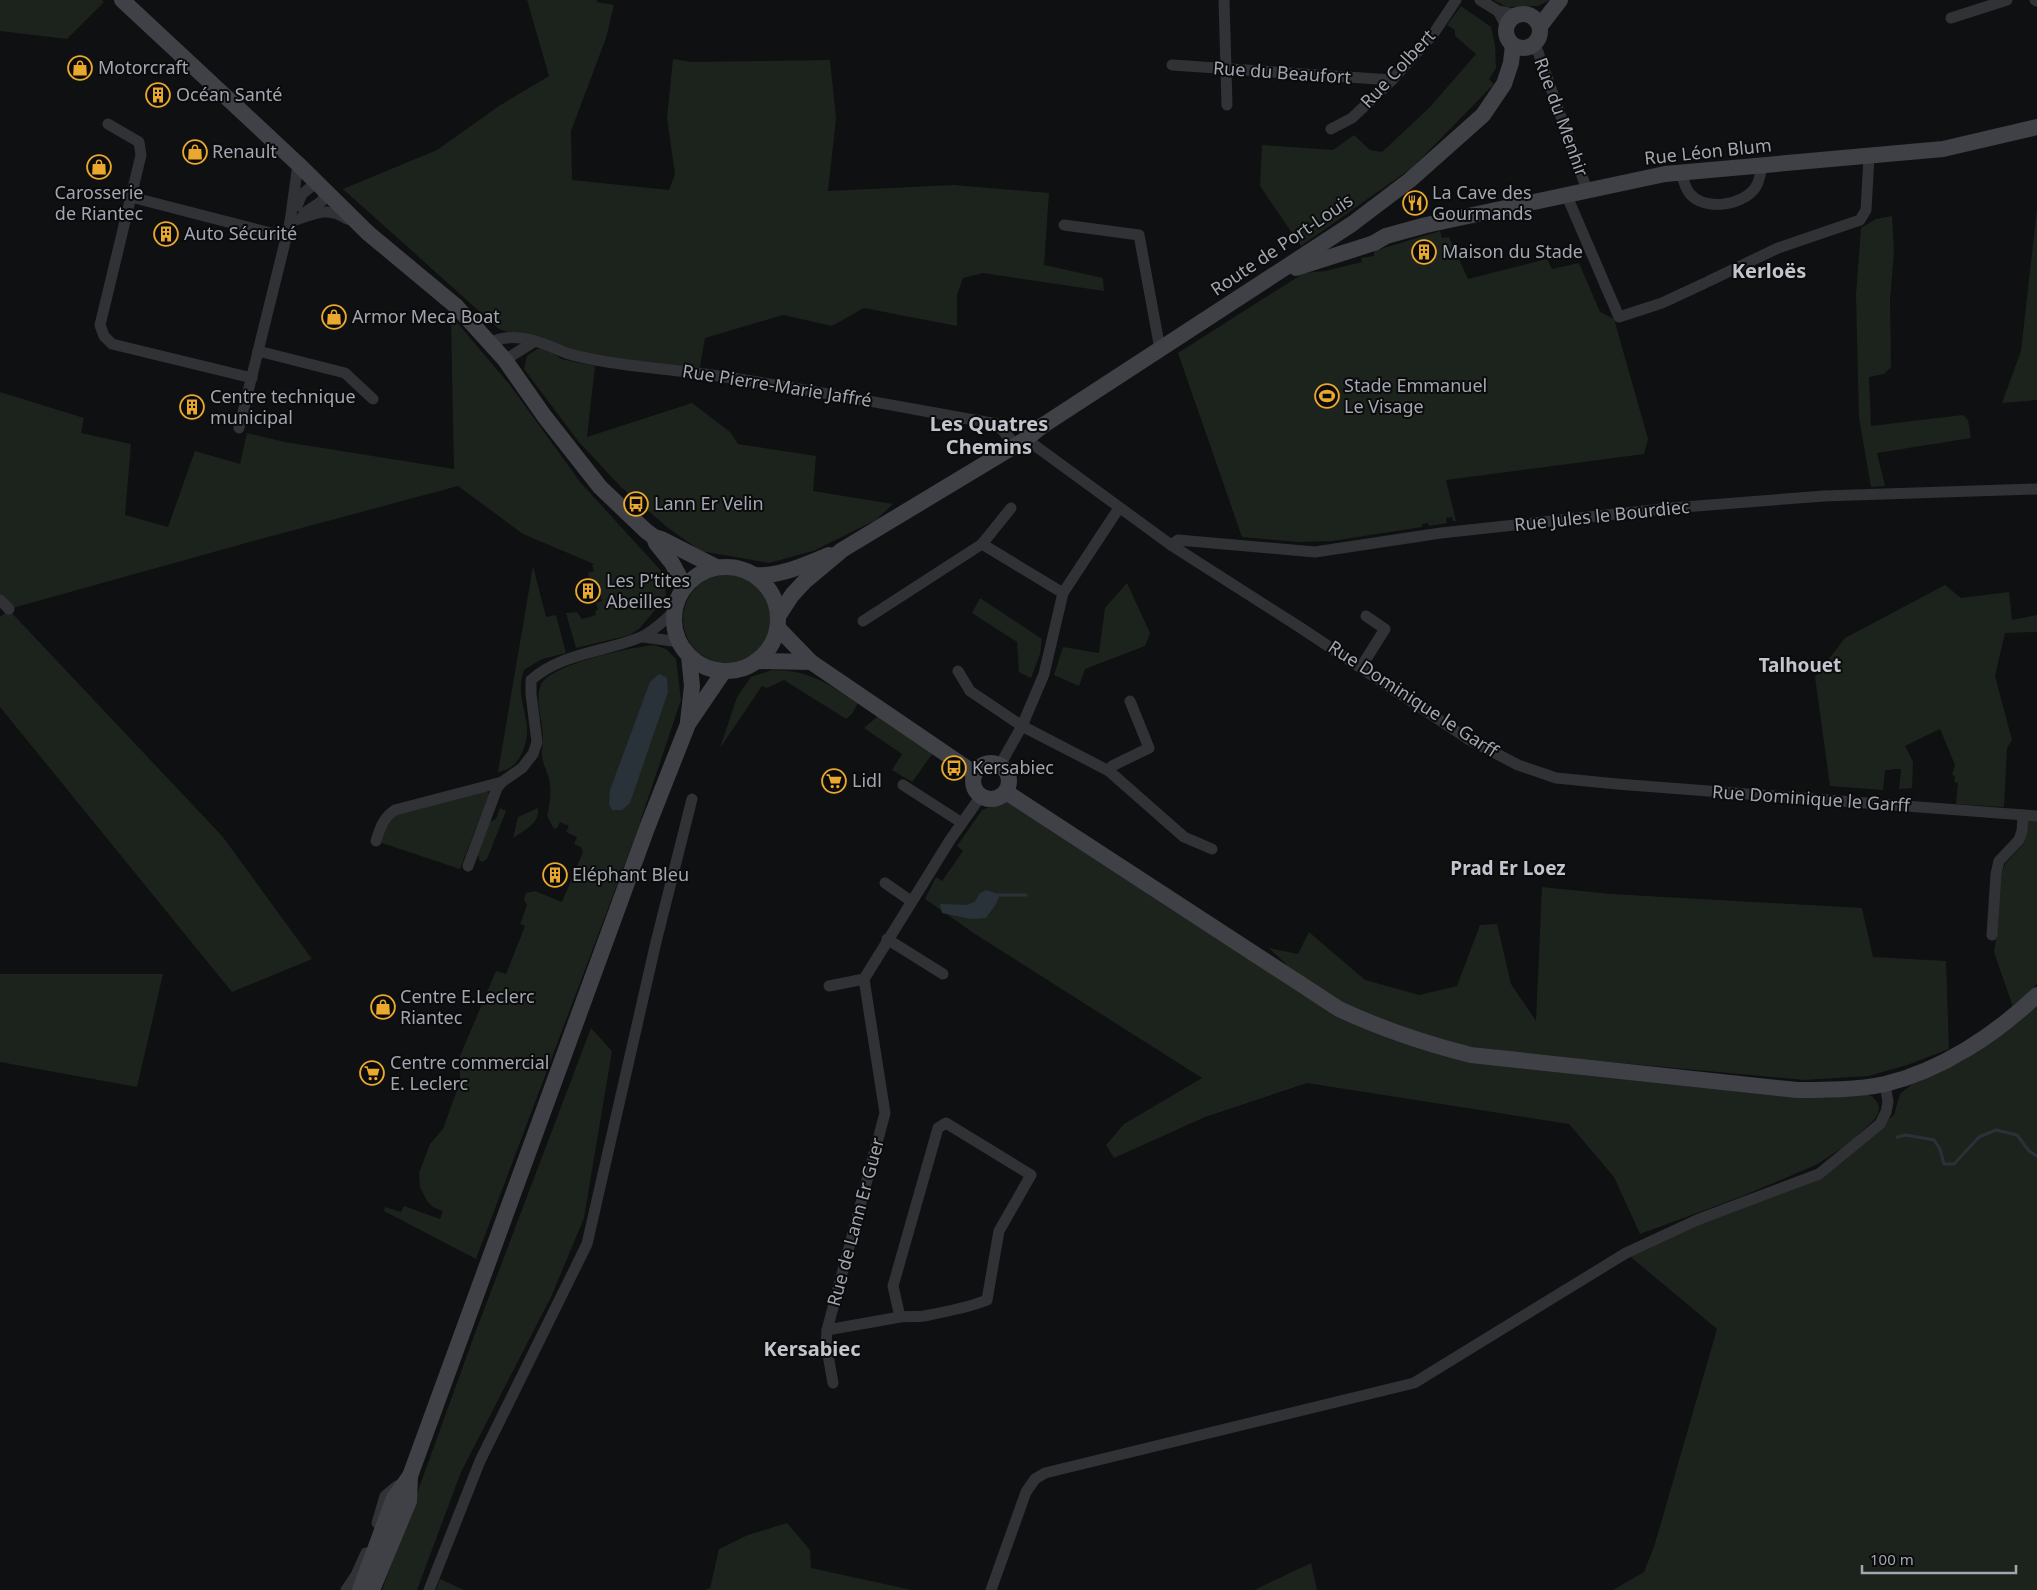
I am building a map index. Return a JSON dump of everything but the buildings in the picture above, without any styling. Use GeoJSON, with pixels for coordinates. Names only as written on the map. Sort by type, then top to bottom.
{"type":"FeatureCollection","features":[{"type":"Feature","properties":{"kind":"main road"},"geometry":{"type":"LineString","coordinates":[[122,0],[298,164],[368,233],[457,307],[505,360],[544,417],[600,487],[654,538],[672,563],[685,587]]}},
{"type":"Feature","properties":{"kind":"main road"},"geometry":{"type":"LineString","coordinates":[[1530,19],[1540,34],[1538,41],[1524,46],[1507,35],[1509,20],[1530,19],[1556,4]]}},
{"type":"Feature","properties":{"kind":"main road","name":"Route de Port-Louis"},"geometry":{"type":"LineString","coordinates":[[778,622],[792,595],[805,581],[842,550],[1019,441],[1277,274],[1358,220],[1410,180],[1483,115],[1504,84],[1511,63],[1524,46]]}},
{"type":"Feature","properties":{"kind":"main road","name":"Rue Léon Blum"},"geometry":{"type":"LineString","coordinates":[[1277,274],[1374,243],[1386,236],[1566,194],[1681,172],[1870,157],[1942,149],[2037,127]]}},
{"type":"Feature","properties":{"kind":"main road"},"geometry":{"type":"LineString","coordinates":[[1365,246],[1358,240],[1358,220],[1386,236]]}},
{"type":"Feature","properties":{"kind":"main road"},"geometry":{"type":"LineString","coordinates":[[654,538],[661,538],[716,567]]}},
{"type":"Feature","properties":{"kind":"main road","name":"Route de Port-Louis"},"geometry":{"type":"LineString","coordinates":[[755,575],[765,576],[788,571],[842,550]]}},
{"type":"Feature","properties":{"kind":"main road"},"geometry":{"type":"LineString","coordinates":[[688,724],[692,686],[684,649],[675,628],[674,612],[678,599],[685,587],[701,573],[716,567],[727,566],[755,575],[766,585],[772,593],[778,622],[812,662],[974,773]]}},
{"type":"Feature","properties":{"kind":"main road"},"geometry":{"type":"LineString","coordinates":[[684,649],[706,667],[724,671],[741,669],[756,662],[770,647],[778,622]]}},
{"type":"Feature","properties":{"kind":"main road"},"geometry":{"type":"LineString","coordinates":[[756,662],[812,662]]}},
{"type":"Feature","properties":{"kind":"main road"},"geometry":{"type":"LineString","coordinates":[[360,1590],[394,1498],[410,1476],[647,828],[688,724],[724,671]]}},
{"type":"Feature","properties":{"kind":"main road"},"geometry":{"type":"LineString","coordinates":[[986,763],[996,763],[1000,766],[1008,775],[1009,781],[1006,792],[991,799],[981,796],[974,789],[974,773],[986,763]]}},
{"type":"Feature","properties":{"kind":"main road"},"geometry":{"type":"LineString","coordinates":[[1006,792],[1339,1009],[1378,1028],[1471,1055],[1797,1090],[1836,1090],[1885,1084],[1926,1070],[1962,1052],[2000,1027],[2037,995]]}},
{"type":"Feature","properties":{"kind":"main road"},"geometry":{"type":"LineString","coordinates":[[372,1590],[409,1501],[410,1476]]}},
{"type":"Feature","properties":{"kind":"street"},"geometry":{"type":"LineString","coordinates":[[1224,0],[1226,105]]}},
{"type":"Feature","properties":{"kind":"street","name":"Rue Colbert"},"geometry":{"type":"LineString","coordinates":[[1331,129],[1352,118],[1392,80],[1434,33],[1456,0]]}},
{"type":"Feature","properties":{"kind":"street"},"geometry":{"type":"LineString","coordinates":[[1480,0],[1498,11],[1530,19]]}},
{"type":"Feature","properties":{"kind":"street"},"geometry":{"type":"LineString","coordinates":[[1951,18],[2007,0]]}},
{"type":"Feature","properties":{"kind":"street"},"geometry":{"type":"LineString","coordinates":[[1498,11],[1507,28]]}},
{"type":"Feature","properties":{"kind":"street","name":"Rue du Menhir"},"geometry":{"type":"LineString","coordinates":[[1524,46],[1538,52],[1587,190]]}},
{"type":"Feature","properties":{"kind":"street","name":"Rue du Beaufort"},"geometry":{"type":"LineString","coordinates":[[1172,65],[1392,80]]}},
{"type":"Feature","properties":{"kind":"street"},"geometry":{"type":"LineString","coordinates":[[108,124],[139,142],[141,155],[100,325],[104,336],[112,344],[252,378]]}},
{"type":"Feature","properties":{"kind":"street"},"geometry":{"type":"LineString","coordinates":[[1566,194],[1619,317],[1662,302],[1778,248],[1860,220],[1866,210],[1870,157]]}},
{"type":"Feature","properties":{"kind":"street"},"geometry":{"type":"LineString","coordinates":[[239,428],[290,222],[298,164]]}},
{"type":"Feature","properties":{"kind":"street"},"geometry":{"type":"LineString","coordinates":[[1681,172],[1691,195],[1702,202],[1718,205],[1733,202],[1754,190],[1760,180],[1762,166]]}},
{"type":"Feature","properties":{"kind":"street"},"geometry":{"type":"LineString","coordinates":[[321,188],[322,201],[290,222],[302,194],[321,188]]}},
{"type":"Feature","properties":{"kind":"street"},"geometry":{"type":"LineString","coordinates":[[131,197],[286,237]]}},
{"type":"Feature","properties":{"kind":"street"},"geometry":{"type":"LineString","coordinates":[[290,222],[327,210],[339,213],[368,233]]}},
{"type":"Feature","properties":{"kind":"street"},"geometry":{"type":"LineString","coordinates":[[1064,225],[1139,235],[1160,349]]}},
{"type":"Feature","properties":{"kind":"street","name":"Rue Pierre-Marie Jaffré"},"geometry":{"type":"LineString","coordinates":[[490,342],[496,339],[520,338],[597,360],[706,374],[883,402],[948,416],[998,424],[1019,441]]}},
{"type":"Feature","properties":{"kind":"street"},"geometry":{"type":"LineString","coordinates":[[505,360],[535,341]]}},
{"type":"Feature","properties":{"kind":"street"},"geometry":{"type":"LineString","coordinates":[[258,352],[345,373],[373,399]]}},
{"type":"Feature","properties":{"kind":"street","name":"Rue Dominique le Garff"},"geometry":{"type":"LineString","coordinates":[[1019,441],[1171,545],[1361,667],[1468,739],[1518,765],[1556,778],[1835,802],[2037,816]]}},
{"type":"Feature","properties":{"kind":"street","name":"Rue Jules le Bourdiec"},"geometry":{"type":"LineString","coordinates":[[1171,545],[1178,540],[1315,552],[1441,533],[1671,508],[1824,496],[2037,490]]}},
{"type":"Feature","properties":{"kind":"street"},"geometry":{"type":"LineString","coordinates":[[863,621],[982,544],[1011,508]]}},
{"type":"Feature","properties":{"kind":"street"},"geometry":{"type":"LineString","coordinates":[[1000,766],[1022,726],[1044,674],[1063,593],[1119,508]]}},
{"type":"Feature","properties":{"kind":"street"},"geometry":{"type":"LineString","coordinates":[[982,544],[1063,593]]}},
{"type":"Feature","properties":{"kind":"street"},"geometry":{"type":"LineString","coordinates":[[0,600],[9,609]]}},
{"type":"Feature","properties":{"kind":"street"},"geometry":{"type":"LineString","coordinates":[[376,841],[383,822],[395,810],[502,782],[522,768],[533,754],[537,742],[531,680],[540,672],[574,657],[642,637],[674,612]]}},
{"type":"Feature","properties":{"kind":"street"},"geometry":{"type":"LineString","coordinates":[[1361,667],[1385,629],[1366,616]]}},
{"type":"Feature","properties":{"kind":"street"},"geometry":{"type":"LineString","coordinates":[[642,637],[684,649]]}},
{"type":"Feature","properties":{"kind":"street"},"geometry":{"type":"LineString","coordinates":[[958,672],[970,691],[1022,726],[1108,771],[1184,837],[1212,849]]}},
{"type":"Feature","properties":{"kind":"street"},"geometry":{"type":"LineString","coordinates":[[1108,771],[1112,766],[1149,748],[1130,702]]}},
{"type":"Feature","properties":{"kind":"street"},"geometry":{"type":"LineString","coordinates":[[468,866],[502,782]]}},
{"type":"Feature","properties":{"kind":"street"},"geometry":{"type":"LineString","coordinates":[[903,785],[962,823]]}},
{"type":"Feature","properties":{"kind":"street"},"geometry":{"type":"LineString","coordinates":[[829,986],[864,979],[887,938],[981,796]]}},
{"type":"Feature","properties":{"kind":"street"},"geometry":{"type":"LineString","coordinates":[[429,1590],[480,1461],[587,1244],[654,952],[692,799]]}},
{"type":"Feature","properties":{"kind":"street"},"geometry":{"type":"LineString","coordinates":[[1992,935],[1996,874],[2000,861],[2019,840],[2022,831],[2022,815]]}},
{"type":"Feature","properties":{"kind":"street"},"geometry":{"type":"LineString","coordinates":[[885,883],[911,901]]}},
{"type":"Feature","properties":{"kind":"street"},"geometry":{"type":"LineString","coordinates":[[887,938],[944,974]]}},
{"type":"Feature","properties":{"kind":"street","name":"Rue de Lann Er Guer"},"geometry":{"type":"LineString","coordinates":[[833,1383],[826,1344],[827,1330],[885,1113],[864,979]]}},
{"type":"Feature","properties":{"kind":"street"},"geometry":{"type":"LineString","coordinates":[[991,1590],[1026,1492],[1035,1479],[1044,1473],[1414,1382],[1626,1253],[1697,1220],[1819,1174],[1880,1124],[1886,1112],[1888,1102],[1885,1084]]}},
{"type":"Feature","properties":{"kind":"street","name":"Rue de Lann Er Guer"},"geometry":{"type":"LineString","coordinates":[[827,1330],[900,1317],[922,1316],[971,1306],[987,1300],[999,1231],[1031,1175],[946,1123],[938,1128],[893,1286],[900,1317]]}},
{"type":"Feature","properties":{"kind":"street"},"geometry":{"type":"LineString","coordinates":[[346,1590],[370,1545],[385,1496],[410,1476]]}},
{"type":"Feature","properties":{"kind":"street"},"geometry":{"type":"LineString","coordinates":[[366,1590],[410,1476]]}},
{"type":"Feature","properties":{"kind":"shaded area"},"geometry":{"type":"Polygon","coordinates":[[[0,0],[102,0],[104,2],[67,39],[0,31],[0,0]]]}},
{"type":"Feature","properties":{"kind":"shaded area"},"geometry":{"type":"Polygon","coordinates":[[[527,0],[597,0],[597,2],[614,5],[606,38],[571,131],[572,180],[669,190],[675,174],[667,118],[673,59],[692,62],[830,60],[836,118],[828,191],[954,185],[1049,193],[1044,265],[1103,278],[1104,291],[983,273],[963,278],[957,295],[957,326],[864,308],[832,326],[783,315],[705,338],[700,367],[660,369],[597,360],[499,329],[343,189],[437,150],[499,106],[549,76],[527,0]]]}},
{"type":"Feature","properties":{"kind":"shaded area"},"geometry":{"type":"Polygon","coordinates":[[[1494,0],[1550,0],[1538,6],[1506,7],[1494,0]]]}},
{"type":"Feature","properties":{"kind":"shaded area"},"geometry":{"type":"Polygon","coordinates":[[[1461,6],[1491,27],[1495,45],[1496,68],[1489,79],[1494,84],[1413,167],[1301,246],[1260,186],[1262,145],[1333,150],[1354,135],[1370,150],[1382,152],[1430,107],[1476,54],[1455,36],[1455,30],[1447,25],[1461,6]]]}},
{"type":"Feature","properties":{"kind":"shaded area"},"geometry":{"type":"Polygon","coordinates":[[[2037,209],[2037,400],[2002,403],[2021,351],[2037,209]]]}},
{"type":"Feature","properties":{"kind":"shaded area"},"geometry":{"type":"Polygon","coordinates":[[[1892,216],[1894,252],[1890,300],[1891,367],[1884,374],[1869,377],[1871,426],[1963,415],[1968,420],[1971,438],[1877,453],[1885,486],[1871,487],[1859,418],[1856,295],[1861,228],[1876,219],[1892,216]]]}},
{"type":"Feature","properties":{"kind":"shaded area"},"geometry":{"type":"Polygon","coordinates":[[[1440,231],[1442,238],[1449,237],[1468,279],[1547,259],[1552,269],[1579,263],[1600,312],[1614,319],[1648,439],[1644,454],[1446,480],[1456,521],[1453,521],[1452,517],[1446,518],[1447,523],[1429,526],[1428,523],[1422,524],[1422,527],[1332,541],[1298,542],[1242,537],[1178,353],[1304,273],[1325,271],[1362,262],[1361,258],[1374,256],[1374,251],[1440,231]]]}},
{"type":"Feature","properties":{"kind":"shaded area"},"geometry":{"type":"Polygon","coordinates":[[[455,320],[510,385],[581,483],[664,574],[666,597],[640,628],[630,635],[576,648],[566,613],[577,612],[582,619],[596,615],[595,611],[598,610],[596,603],[602,601],[598,586],[592,587],[588,573],[594,571],[592,565],[594,564],[523,534],[458,486],[9,609],[0,600],[0,392],[84,418],[81,433],[131,444],[125,515],[168,527],[195,451],[240,464],[247,433],[285,442],[454,469],[451,321],[455,320]]]}},
{"type":"Feature","properties":{"kind":"shaded area"},"geometry":{"type":"Polygon","coordinates":[[[548,348],[561,359],[595,366],[587,437],[692,403],[730,432],[738,444],[816,456],[813,491],[893,504],[876,520],[813,551],[769,563],[701,551],[668,528],[621,487],[578,441],[524,369],[527,356],[537,349],[548,348]]]}},
{"type":"Feature","properties":{"kind":"shaded area"},"geometry":{"type":"Polygon","coordinates":[[[533,566],[546,617],[556,615],[566,653],[542,659],[524,670],[521,692],[527,733],[525,744],[516,763],[508,769],[498,772],[533,566]]]}},
{"type":"Feature","properties":{"kind":"shaded area"},"geometry":{"type":"Polygon","coordinates":[[[718,575],[736,575],[752,582],[764,594],[771,610],[771,628],[764,644],[752,656],[736,663],[718,663],[702,656],[690,644],[683,628],[683,610],[690,594],[702,582],[718,575]]]}},
{"type":"Feature","properties":{"kind":"shaded area"},"geometry":{"type":"Polygon","coordinates":[[[1127,583],[1150,633],[1145,646],[1085,669],[1079,686],[1054,675],[1063,647],[1099,653],[1105,608],[1127,583]]]}},
{"type":"Feature","properties":{"kind":"shaded area"},"geometry":{"type":"Polygon","coordinates":[[[1945,585],[1961,598],[2009,592],[2012,620],[2037,615],[2037,632],[2005,633],[1995,676],[2012,740],[2007,748],[2004,807],[1956,804],[1958,783],[1954,782],[1955,776],[1952,775],[1955,765],[1940,729],[1905,746],[1913,762],[1912,788],[1899,789],[1901,769],[1885,770],[1883,790],[1830,786],[1815,677],[1845,638],[1945,585]]]}},
{"type":"Feature","properties":{"kind":"shaded area"},"geometry":{"type":"Polygon","coordinates":[[[980,598],[1042,639],[1040,654],[1031,678],[1019,672],[1017,642],[972,613],[980,598]]]}},
{"type":"Feature","properties":{"kind":"shaded area"},"geometry":{"type":"Polygon","coordinates":[[[9,610],[223,837],[312,959],[232,992],[0,707],[0,617],[9,610]]]}},
{"type":"Feature","properties":{"kind":"shaded area"},"geometry":{"type":"Polygon","coordinates":[[[654,645],[666,649],[676,659],[681,700],[635,837],[476,1259],[384,1211],[385,1207],[401,1212],[404,1206],[440,1219],[443,1211],[433,1207],[427,1201],[420,1187],[419,1173],[430,1144],[443,1129],[460,1082],[460,1056],[496,971],[506,974],[525,926],[520,924],[527,905],[524,899],[526,893],[535,891],[562,902],[583,852],[581,847],[574,844],[577,837],[566,832],[569,826],[560,822],[557,828],[554,829],[547,816],[550,788],[542,755],[543,731],[538,698],[541,685],[547,677],[575,664],[611,653],[654,645]]]}},
{"type":"Feature","properties":{"kind":"shaded area"},"geometry":{"type":"Polygon","coordinates":[[[772,670],[797,672],[807,675],[827,684],[858,703],[852,714],[846,719],[784,680],[767,688],[762,686],[720,748],[737,697],[751,677],[772,670]]]}},
{"type":"Feature","properties":{"kind":"shaded area"},"geometry":{"type":"Polygon","coordinates":[[[659,674],[667,678],[668,692],[630,803],[622,810],[612,810],[609,804],[610,790],[650,682],[659,674]]]}},
{"type":"Feature","properties":{"kind":"shaded area"},"geometry":{"type":"Polygon","coordinates":[[[878,716],[933,753],[912,782],[892,770],[902,754],[864,728],[878,716]]]}},
{"type":"Feature","properties":{"kind":"shaded area"},"geometry":{"type":"Polygon","coordinates":[[[487,791],[489,794],[460,869],[376,841],[391,819],[400,813],[487,791]]]}},
{"type":"Feature","properties":{"kind":"shaded area"},"geometry":{"type":"Polygon","coordinates":[[[1006,800],[1343,1018],[1571,1071],[1827,1098],[1865,1093],[1873,1097],[1877,1102],[1879,1107],[1878,1114],[1848,1144],[1816,1165],[1740,1197],[1640,1234],[1614,1177],[1569,1124],[1307,1083],[1205,1117],[1114,1158],[1106,1145],[1124,1124],[1202,1078],[975,934],[925,899],[936,877],[942,881],[963,851],[957,846],[982,810],[1006,800]]]}},
{"type":"Feature","properties":{"kind":"shaded area"},"geometry":{"type":"Polygon","coordinates":[[[500,808],[506,811],[487,859],[482,862],[479,860],[478,854],[490,822],[496,819],[500,808]]]}},
{"type":"Feature","properties":{"kind":"shaded area"},"geometry":{"type":"Polygon","coordinates":[[[538,808],[537,818],[534,822],[513,838],[518,817],[538,808]]]}},
{"type":"Feature","properties":{"kind":"shaded area"},"geometry":{"type":"Polygon","coordinates":[[[2027,820],[2037,821],[2037,984],[2013,1007],[1994,952],[1998,925],[1999,882],[2005,864],[2024,843],[2027,820]]]}},
{"type":"Feature","properties":{"kind":"shaded area"},"geometry":{"type":"Polygon","coordinates":[[[1542,887],[1611,894],[1862,908],[1873,957],[1946,961],[1949,1049],[1907,1065],[1869,1076],[1804,1080],[1534,1055],[1466,1046],[1389,1024],[1349,1006],[1295,973],[1269,948],[1298,954],[1309,932],[1365,980],[1419,995],[1457,986],[1480,925],[1497,924],[1511,984],[1536,1021],[1542,887]]]}},
{"type":"Feature","properties":{"kind":"shaded area"},"geometry":{"type":"Polygon","coordinates":[[[986,890],[995,893],[999,897],[986,918],[971,919],[942,913],[940,904],[966,905],[975,902],[979,894],[986,890]]]}},
{"type":"Feature","properties":{"kind":"shaded area"},"geometry":{"type":"Polygon","coordinates":[[[0,974],[163,974],[137,1087],[0,1062],[0,974]]]}},
{"type":"Feature","properties":{"kind":"shaded area"},"geometry":{"type":"Polygon","coordinates":[[[2037,1004],[2037,1590],[1613,1590],[1644,1572],[1654,1547],[1717,1329],[1626,1253],[1819,1174],[1894,1115],[1900,1094],[1918,1079],[1963,1061],[2019,1021],[2037,1004]]]}},
{"type":"Feature","properties":{"kind":"shaded area"},"geometry":{"type":"Polygon","coordinates":[[[591,1028],[612,1051],[584,1218],[551,1297],[461,1472],[417,1590],[382,1590],[474,1336],[591,1028]]]}},
{"type":"Feature","properties":{"kind":"shaded area"},"geometry":{"type":"Polygon","coordinates":[[[787,1523],[810,1550],[811,1568],[912,1590],[704,1590],[710,1588],[719,1549],[748,1535],[787,1523]]]}},
{"type":"Feature","properties":{"kind":"shaded area"},"geometry":{"type":"Polygon","coordinates":[[[1311,1563],[1317,1590],[1254,1590],[1311,1563]]]}},
{"type":"Feature","properties":{"kind":"shaded area"},"geometry":{"type":"Polygon","coordinates":[[[440,1579],[464,1590],[436,1590],[440,1579]]]}},
{"type":"Feature","properties":{"kind":"waterway"},"geometry":{"type":"LineString","coordinates":[[994,895],[1026,895]]}},
{"type":"Feature","properties":{"kind":"waterway"},"geometry":{"type":"LineString","coordinates":[[1897,1137],[1906,1135],[1934,1140],[1940,1149],[1944,1164],[1954,1164],[1979,1137],[1996,1130],[2017,1135],[2029,1151],[2037,1156]]}},
{"type":"Feature","properties":{"kind":"place","name":"Motorcraft"},"geometry":{"type":"Point","coordinates":[80,68]}},
{"type":"Feature","properties":{"kind":"place","name":"Océan Santé"},"geometry":{"type":"Point","coordinates":[158,95]}},
{"type":"Feature","properties":{"kind":"place","name":"Renault"},"geometry":{"type":"Point","coordinates":[195,152]}},
{"type":"Feature","properties":{"kind":"place","name":"Carosserie de Riantec"},"geometry":{"type":"Point","coordinates":[99,167]}},
{"type":"Feature","properties":{"kind":"place","name":"La Cave des Gourmands"},"geometry":{"type":"Point","coordinates":[1415,203]}},
{"type":"Feature","properties":{"kind":"place","name":"Auto Sécurité"},"geometry":{"type":"Point","coordinates":[166,234]}},
{"type":"Feature","properties":{"kind":"place","name":"Maison du Stade"},"geometry":{"type":"Point","coordinates":[1424,252]}},
{"type":"Feature","properties":{"kind":"place","name":"Armor Meca Boat"},"geometry":{"type":"Point","coordinates":[334,317]}},
{"type":"Feature","properties":{"kind":"place","name":"Stade Emmanuel Le Visage"},"geometry":{"type":"Point","coordinates":[1327,396]}},
{"type":"Feature","properties":{"kind":"place","name":"Centre technique municipal"},"geometry":{"type":"Point","coordinates":[192,407]}},
{"type":"Feature","properties":{"kind":"place","name":"Lann Er Velin"},"geometry":{"type":"Point","coordinates":[636,504]}},
{"type":"Feature","properties":{"kind":"place","name":"Les P'tites Abeilles"},"geometry":{"type":"Point","coordinates":[588,591]}},
{"type":"Feature","properties":{"kind":"place","name":"Kersabiec"},"geometry":{"type":"Point","coordinates":[954,768]}},
{"type":"Feature","properties":{"kind":"place","name":"Lidl"},"geometry":{"type":"Point","coordinates":[834,781]}},
{"type":"Feature","properties":{"kind":"place","name":"Eléphant Bleu"},"geometry":{"type":"Point","coordinates":[555,875]}},
{"type":"Feature","properties":{"kind":"place","name":"Centre E.Leclerc Riantec"},"geometry":{"type":"Point","coordinates":[383,1007]}},
{"type":"Feature","properties":{"kind":"place","name":"Centre commercial E. Leclerc"},"geometry":{"type":"Point","coordinates":[372,1073]}},
{"type":"Feature","properties":{"kind":"district","name":"Kerloës"},"geometry":{"type":"Point","coordinates":[1769,271]}},
{"type":"Feature","properties":{"kind":"district","name":"Les Quatres Chemins"},"geometry":{"type":"Point","coordinates":[989,436]}},
{"type":"Feature","properties":{"kind":"district","name":"Talhouet"},"geometry":{"type":"Point","coordinates":[1800,665]}},
{"type":"Feature","properties":{"kind":"district","name":"Prad Er Loez"},"geometry":{"type":"Point","coordinates":[1508,868]}},
{"type":"Feature","properties":{"kind":"district","name":"Kersabiec"},"geometry":{"type":"Point","coordinates":[812,1349]}}]}
